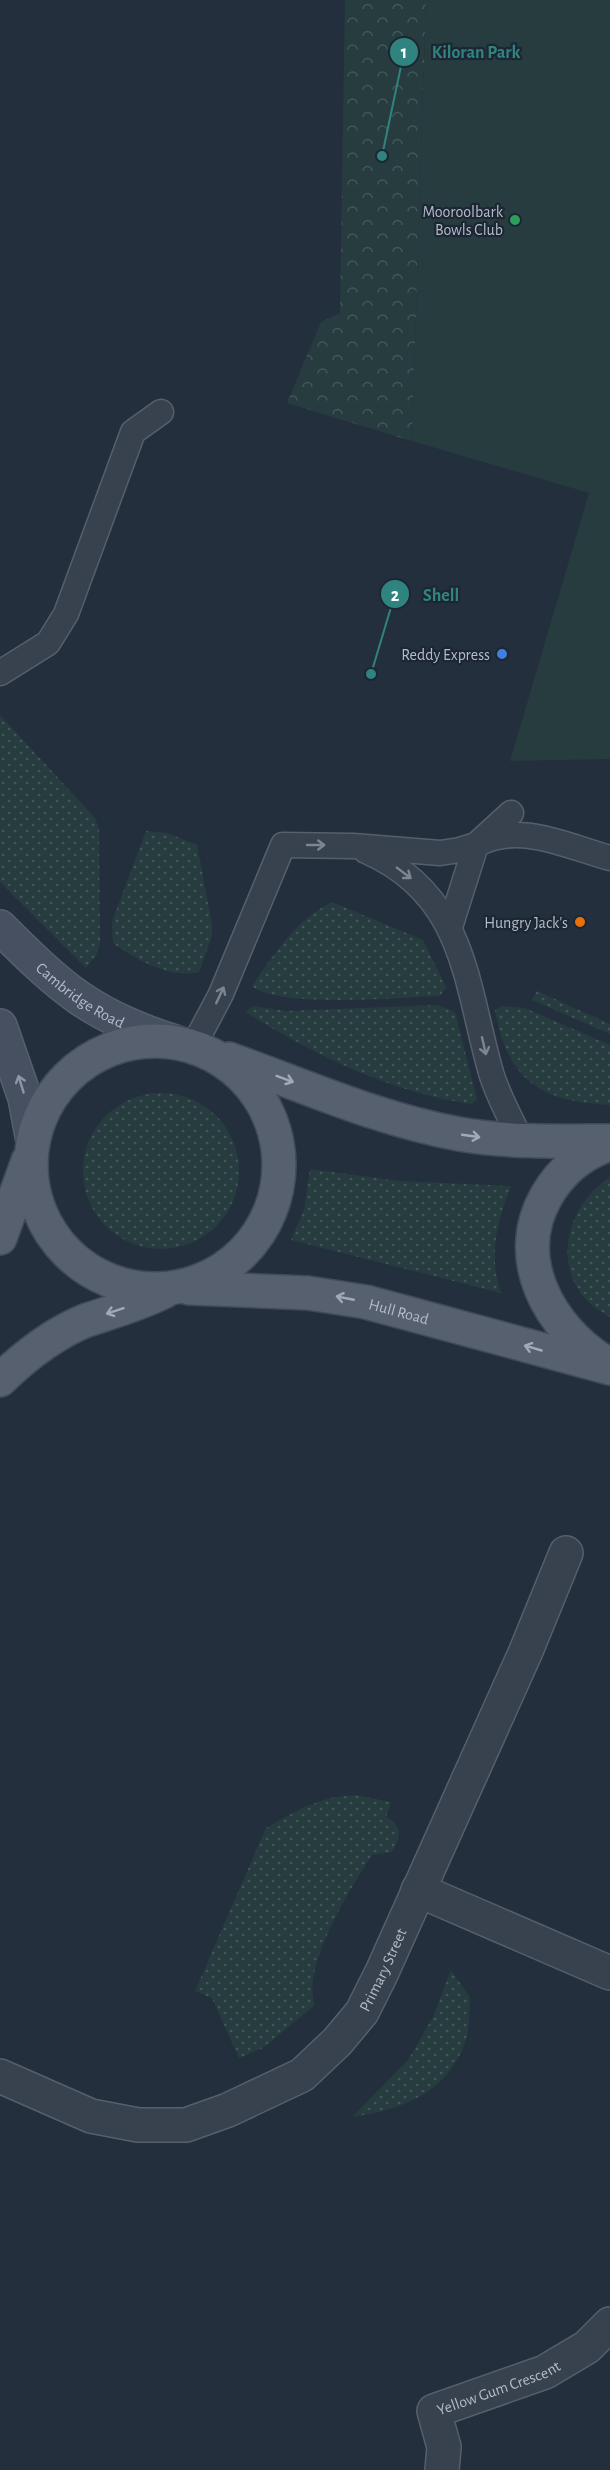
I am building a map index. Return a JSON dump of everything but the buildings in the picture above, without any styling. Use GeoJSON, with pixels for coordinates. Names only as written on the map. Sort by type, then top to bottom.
{"type":"FeatureCollection","features":[{"type":"Feature","properties":{"kind":"main road","name":"Cambridge Road"},"geometry":{"type":"LineString","coordinates":[[0,927],[67,991],[87,1006],[133,1029],[193,1047]]}},
{"type":"Feature","properties":{"kind":"main road"},"geometry":{"type":"LineString","coordinates":[[0,1026],[25,1098],[39,1208],[46,1225],[69,1255],[93,1272],[118,1284],[137,1288],[176,1288],[218,1273],[250,1246],[271,1211],[280,1171],[275,1130],[267,1110],[244,1077],[193,1047]]}},
{"type":"Feature","properties":{"kind":"main road"},"geometry":{"type":"LineString","coordinates":[[0,1238],[38,1123],[51,1097],[69,1075],[84,1063],[100,1053],[128,1044],[157,1040],[193,1047],[402,1121],[457,1134],[521,1141],[610,1143]]}},
{"type":"Feature","properties":{"kind":"main road"},"geometry":{"type":"LineString","coordinates":[[610,1143],[573,1163],[553,1185],[539,1211],[531,1244],[536,1278],[553,1313],[587,1350],[610,1366]]}},
{"type":"Feature","properties":{"kind":"main road","name":"Hull Road"},"geometry":{"type":"LineString","coordinates":[[0,1380],[17,1362],[54,1336],[86,1321],[176,1288],[333,1296],[418,1315],[610,1366]]}},
{"type":"Feature","properties":{"kind":"street","name":"Primary Street"},"geometry":{"type":"LineString","coordinates":[[0,2076],[91,2116],[138,2126],[186,2125],[228,2110],[302,2075],[337,2042],[362,2012],[526,1651],[566,1553]]}},
{"type":"Feature","properties":{"kind":"street"},"geometry":{"type":"LineString","coordinates":[[418,1890],[610,1973]]}},
{"type":"Feature","properties":{"kind":"street","name":"Yellow Gum Crescent"},"geometry":{"type":"LineString","coordinates":[[442,2470],[444,2447],[434,2410],[545,2372],[587,2347],[610,2324]]}},
{"type":"Feature","properties":{"kind":"lane"},"geometry":{"type":"LineString","coordinates":[[0,673],[48,644],[66,614],[134,432],[161,412]]}},
{"type":"Feature","properties":{"kind":"lane"},"geometry":{"type":"LineString","coordinates":[[450,927],[476,845],[511,813]]}},
{"type":"Feature","properties":{"kind":"lane"},"geometry":{"type":"LineString","coordinates":[[193,1047],[221,994],[283,845],[353,846],[440,853],[476,845],[491,836],[519,833],[610,858]]}},
{"type":"Feature","properties":{"kind":"lane"},"geometry":{"type":"LineString","coordinates":[[353,846],[383,859],[409,876],[430,898],[450,927],[474,1000],[490,1072],[521,1141]]}},
{"type":"Feature","properties":{"kind":"green space"},"geometry":{"type":"Polygon","coordinates":[[[345,0],[426,0],[412,441],[287,403],[321,322],[340,313],[345,0]]]}},
{"type":"Feature","properties":{"kind":"green space","name":"Mooroolbark Bowls Club"},"geometry":{"type":"Polygon","coordinates":[[[426,0],[610,0],[610,759],[510,761],[589,493],[412,441],[426,0]]]}},
{"type":"Feature","properties":{"kind":"green space"},"geometry":{"type":"Polygon","coordinates":[[[0,715],[95,818],[99,829],[100,942],[97,954],[86,968],[0,882],[0,715]]]}},
{"type":"Feature","properties":{"kind":"green space"},"geometry":{"type":"Polygon","coordinates":[[[146,831],[167,833],[197,845],[212,924],[212,936],[199,972],[177,973],[165,970],[132,956],[113,943],[112,922],[146,831]]]}},
{"type":"Feature","properties":{"kind":"green space"},"geometry":{"type":"Polygon","coordinates":[[[332,902],[423,940],[446,987],[440,996],[313,1000],[266,993],[252,986],[287,938],[319,909],[332,902]]]}},
{"type":"Feature","properties":{"kind":"green space"},"geometry":{"type":"Polygon","coordinates":[[[537,991],[610,1024],[610,1034],[532,1000],[537,991]]]}},
{"type":"Feature","properties":{"kind":"green space"},"geometry":{"type":"Polygon","coordinates":[[[437,1005],[455,1012],[477,1099],[472,1104],[412,1091],[354,1070],[298,1043],[245,1012],[253,1006],[286,1011],[437,1005]]]}},
{"type":"Feature","properties":{"kind":"green space"},"geometry":{"type":"Polygon","coordinates":[[[502,1006],[525,1008],[610,1045],[610,1105],[565,1099],[531,1083],[518,1070],[508,1054],[495,1010],[502,1006]]]}},
{"type":"Feature","properties":{"kind":"green space"},"geometry":{"type":"Polygon","coordinates":[[[161,1093],[176,1094],[191,1099],[205,1106],[216,1116],[226,1127],[233,1141],[238,1156],[238,1186],[233,1201],[226,1215],[216,1226],[205,1236],[191,1243],[176,1248],[161,1249],[146,1248],[131,1243],[117,1236],[106,1226],[96,1215],[89,1201],[84,1186],[83,1171],[84,1156],[89,1141],[96,1127],[106,1116],[117,1106],[131,1099],[146,1094],[161,1093]]]}},
{"type":"Feature","properties":{"kind":"green space"},"geometry":{"type":"Polygon","coordinates":[[[310,1169],[399,1181],[511,1186],[496,1239],[495,1265],[501,1293],[291,1240],[304,1210],[310,1169]]]}},
{"type":"Feature","properties":{"kind":"green space"},"geometry":{"type":"Polygon","coordinates":[[[610,1177],[610,1317],[590,1304],[577,1287],[569,1268],[568,1248],[571,1228],[579,1209],[610,1177]]]}},
{"type":"Feature","properties":{"kind":"green space"},"geometry":{"type":"Polygon","coordinates":[[[355,1795],[391,1802],[386,1817],[398,1828],[399,1836],[395,1846],[392,1852],[372,1855],[330,1928],[315,1970],[313,1989],[315,2005],[263,2048],[239,2058],[212,1998],[195,1991],[266,1828],[304,1807],[330,1798],[355,1795]]]}},
{"type":"Feature","properties":{"kind":"green space"},"geometry":{"type":"Polygon","coordinates":[[[451,1970],[470,1998],[466,2040],[448,2073],[436,2085],[406,2103],[371,2114],[352,2117],[408,2060],[433,2017],[451,1970]]]}},
{"type":"Feature","properties":{"kind":"place","name":"Kiloran Park"},"geometry":{"type":"Point","coordinates":[382,156]}},
{"type":"Feature","properties":{"kind":"place","name":"Mooroolbark Bowls Club"},"geometry":{"type":"Point","coordinates":[515,220]}},
{"type":"Feature","properties":{"kind":"place","name":"Reddy Express"},"geometry":{"type":"Point","coordinates":[502,654]}},
{"type":"Feature","properties":{"kind":"place","name":"Shell"},"geometry":{"type":"Point","coordinates":[371,674]}},
{"type":"Feature","properties":{"kind":"place","name":"Hungry Jack's"},"geometry":{"type":"Point","coordinates":[580,922]}}]}
